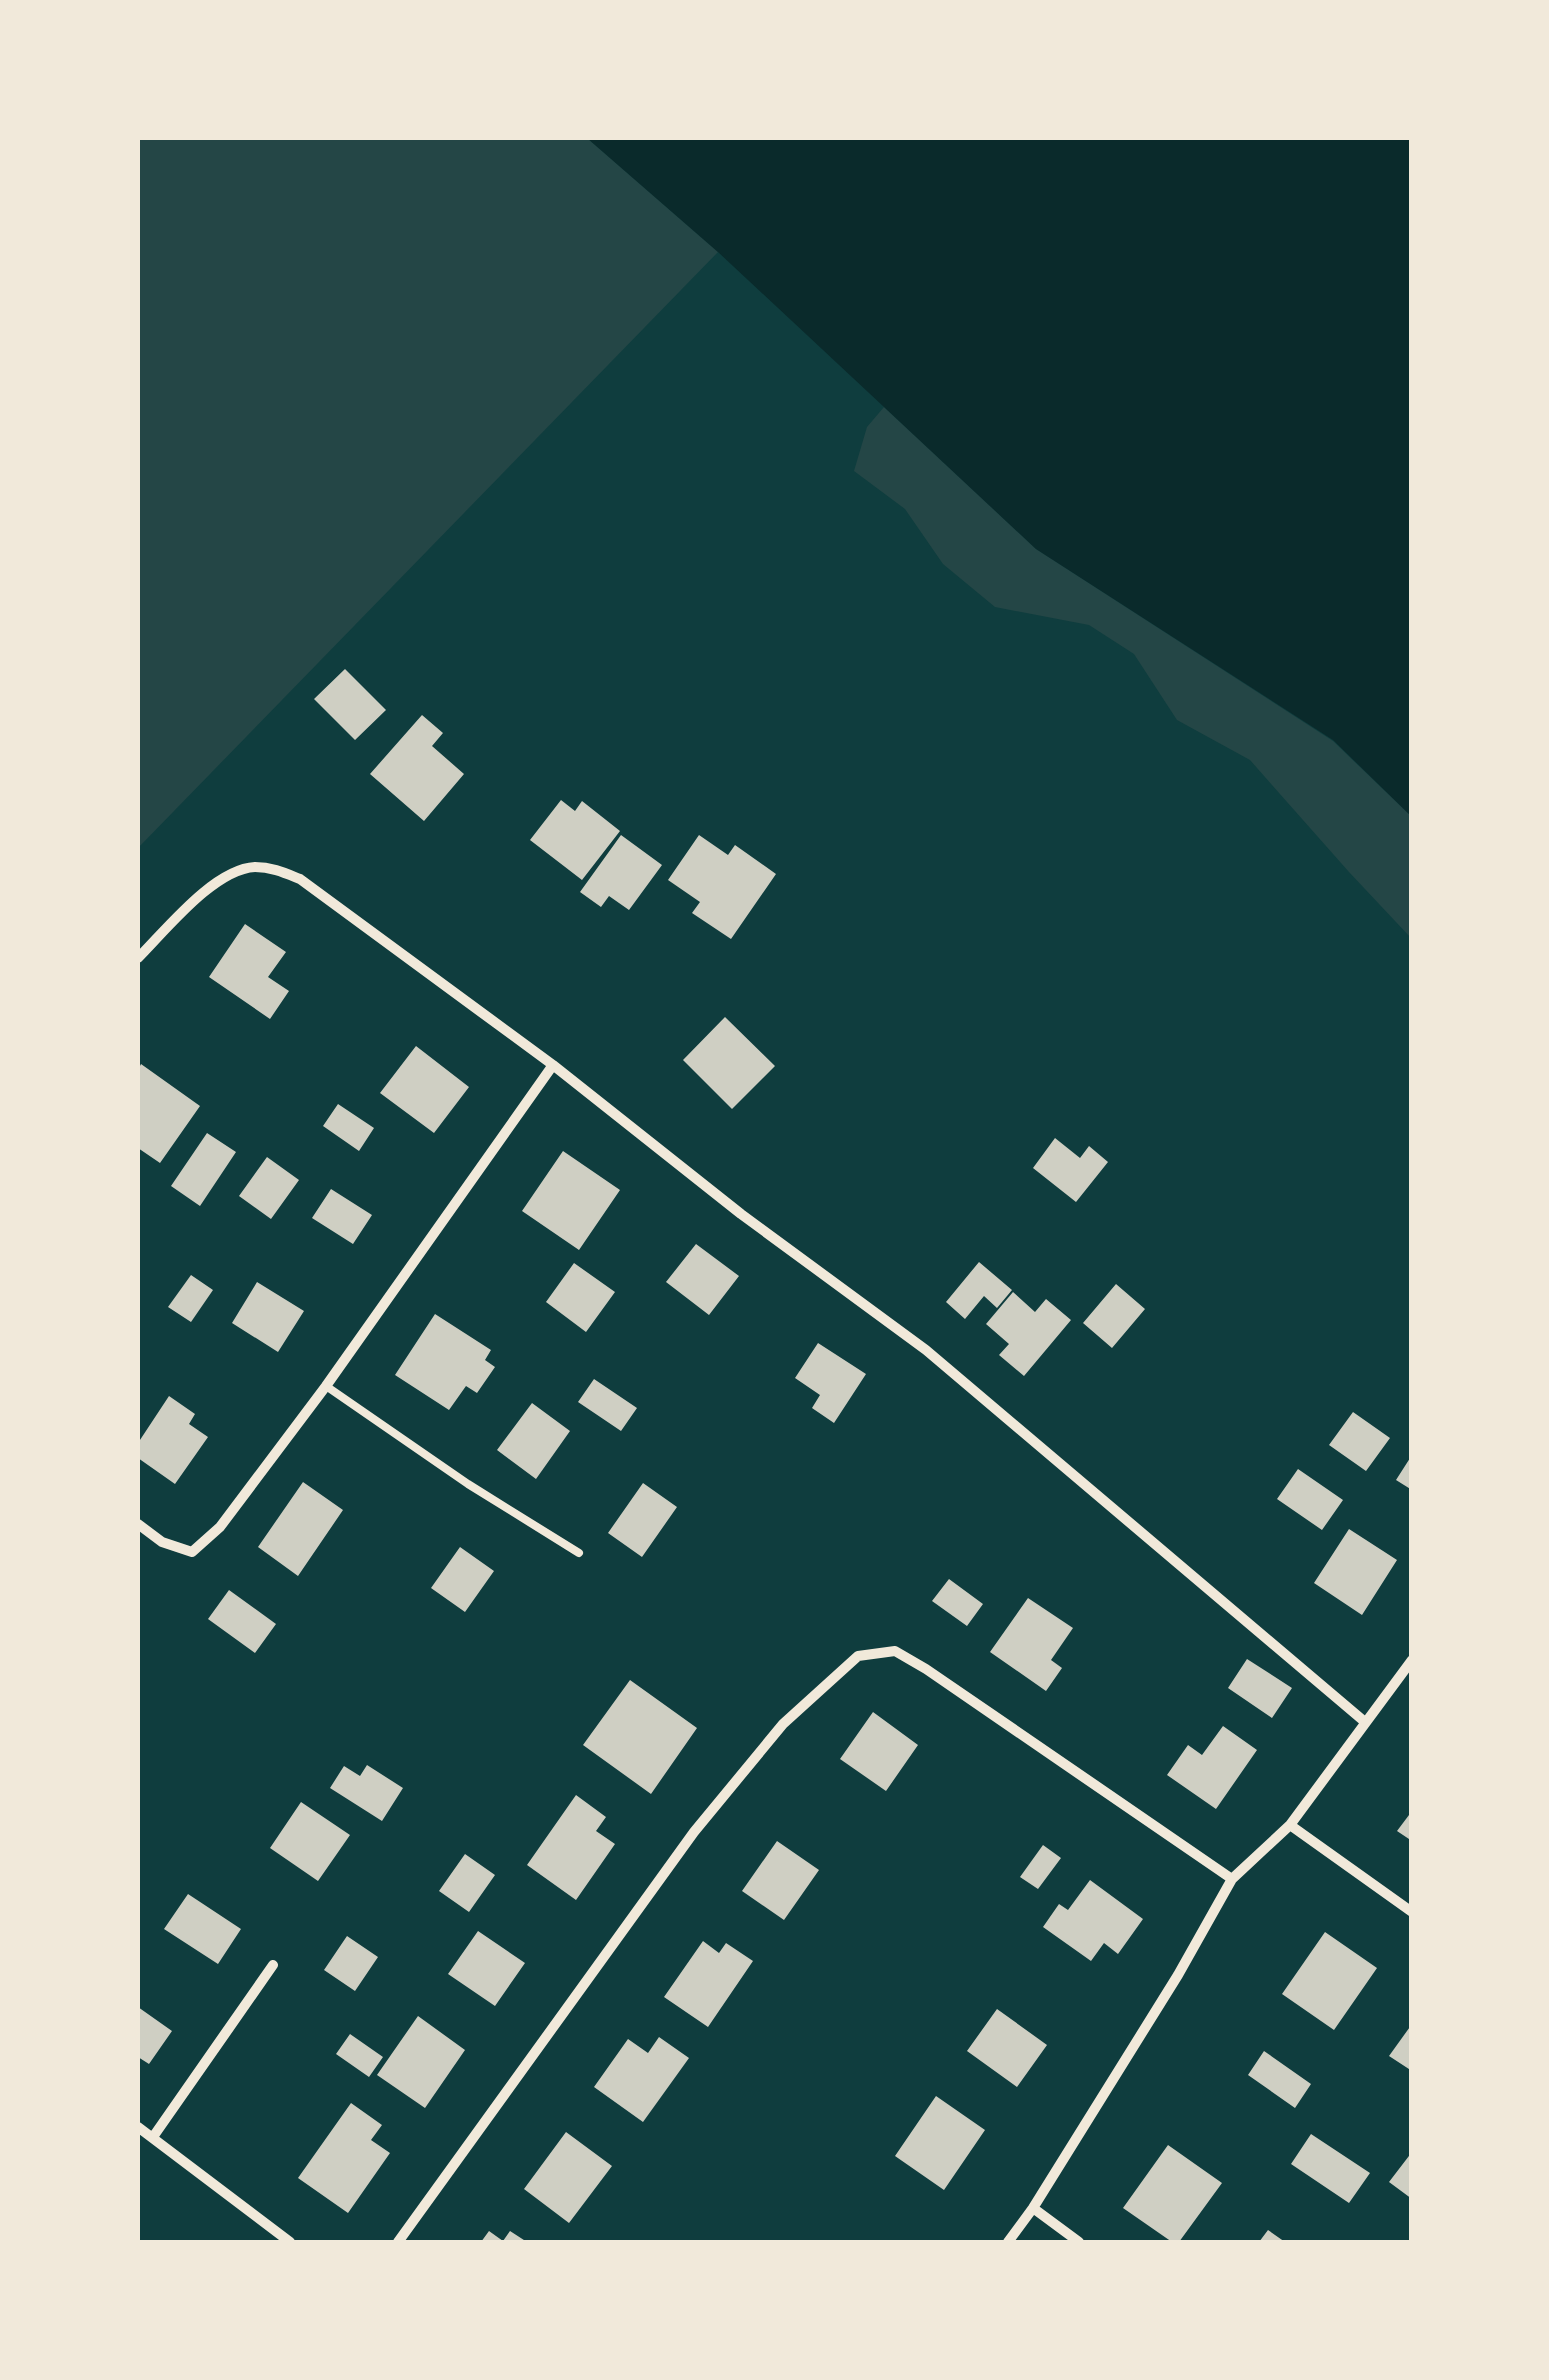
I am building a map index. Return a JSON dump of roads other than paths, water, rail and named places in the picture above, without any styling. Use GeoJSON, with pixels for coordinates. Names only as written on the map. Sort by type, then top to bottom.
{"type":"FeatureCollection","features":[{"type":"Feature","properties":{"kind":"street"},"geometry":{"type":"LineString","coordinates":[[138,958],[227,874],[251,867],[274,868],[300,879],[553,1064],[741,1214],[926,1350],[1366,1722]]}},
{"type":"Feature","properties":{"kind":"street"},"geometry":{"type":"LineString","coordinates":[[138,1524],[162,1542],[192,1552],[220,1528],[326,1386],[553,1064]]}},
{"type":"Feature","properties":{"kind":"street"},"geometry":{"type":"LineString","coordinates":[[398,2242],[694,1832],[783,1724],[858,1656],[895,1651],[926,1669],[1232,1879]]}},
{"type":"Feature","properties":{"kind":"street"},"geometry":{"type":"LineString","coordinates":[[1008,2242],[1034,2208],[1178,1975],[1232,1879],[1290,1825],[1412,1660]]}},
{"type":"Feature","properties":{"kind":"street"},"geometry":{"type":"LineString","coordinates":[[1290,1825],[1412,1912]]}},
{"type":"Feature","properties":{"kind":"street"},"geometry":{"type":"LineString","coordinates":[[153,2138],[273,1965]]}},
{"type":"Feature","properties":{"kind":"street"},"geometry":{"type":"LineString","coordinates":[[138,2127],[290,2242]]}},
{"type":"Feature","properties":{"kind":"street"},"geometry":{"type":"LineString","coordinates":[[1034,2208],[1079,2242]]}},
{"type":"Feature","properties":{"kind":"lane"},"geometry":{"type":"LineString","coordinates":[[326,1386],[468,1484],[578,1553]]}}]}
